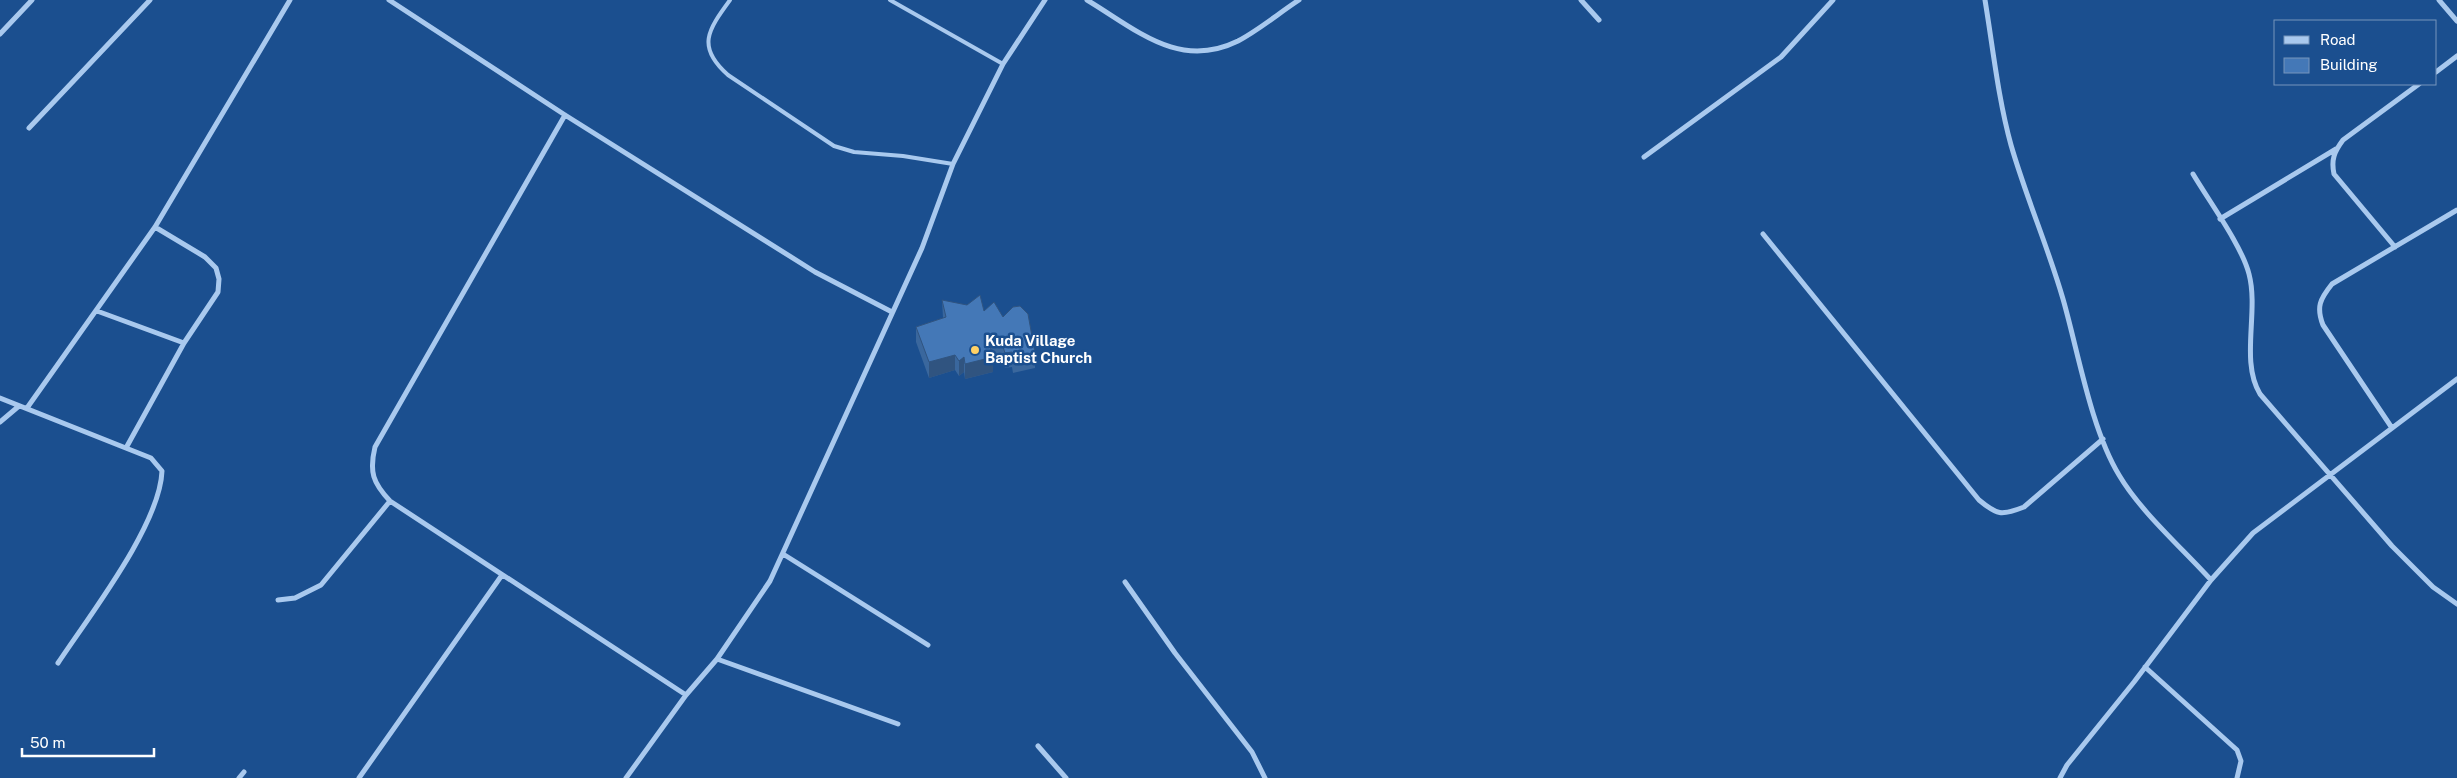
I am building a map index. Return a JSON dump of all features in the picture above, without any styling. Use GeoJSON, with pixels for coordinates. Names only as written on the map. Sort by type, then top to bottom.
{"type":"FeatureCollection","features":[{"type":"Feature","properties":{"kind":"street"},"geometry":{"type":"LineString","coordinates":[[22,0],[27,5]]}},
{"type":"Feature","properties":{"kind":"street"},"geometry":{"type":"LineString","coordinates":[[0,34],[32,0]]}},
{"type":"Feature","properties":{"kind":"street"},"geometry":{"type":"LineString","coordinates":[[29,128],[150,0]]}},
{"type":"Feature","properties":{"kind":"street"},"geometry":{"type":"LineString","coordinates":[[27,408],[155,227],[290,0]]}},
{"type":"Feature","properties":{"kind":"street"},"geometry":{"type":"LineString","coordinates":[[389,0],[565,115],[815,272],[892,312]]}},
{"type":"Feature","properties":{"kind":"street"},"geometry":{"type":"LineString","coordinates":[[626,778],[686,695],[717,659],[770,581],[922,248],[954,164],[1003,64],[1045,0]]}},
{"type":"Feature","properties":{"kind":"street"},"geometry":{"type":"LineString","coordinates":[[1087,0],[1150,38],[1181,51],[1201,53],[1217,50],[1240,40],[1299,0]]}},
{"type":"Feature","properties":{"kind":"street"},"geometry":{"type":"LineString","coordinates":[[1581,0],[1599,20]]}},
{"type":"Feature","properties":{"kind":"street"},"geometry":{"type":"LineString","coordinates":[[1644,157],[1781,57],[1808,30],[1832,0]]}},
{"type":"Feature","properties":{"kind":"street"},"geometry":{"type":"LineString","coordinates":[[1985,0],[2002,106],[2011,144],[2062,298],[2103,439],[2119,475],[2134,495],[2211,580]]}},
{"type":"Feature","properties":{"kind":"street"},"geometry":{"type":"LineString","coordinates":[[2439,0],[2457,21]]}},
{"type":"Feature","properties":{"kind":"street"},"geometry":{"type":"LineString","coordinates":[[2437,71],[2457,56]]}},
{"type":"Feature","properties":{"kind":"street"},"geometry":{"type":"LineString","coordinates":[[2220,219],[2336,148],[2343,140],[2418,85]]}},
{"type":"Feature","properties":{"kind":"street"},"geometry":{"type":"LineString","coordinates":[[565,115],[375,447],[371,464],[374,478],[390,501],[686,695]]}},
{"type":"Feature","properties":{"kind":"street"},"geometry":{"type":"LineString","coordinates":[[2336,148],[2331,162],[2334,174],[2395,247]]}},
{"type":"Feature","properties":{"kind":"street"},"geometry":{"type":"LineString","coordinates":[[2193,174],[2249,273],[2253,313],[2252,382],[2270,408],[2415,570],[2457,604]]}},
{"type":"Feature","properties":{"kind":"street"},"geometry":{"type":"LineString","coordinates":[[2392,428],[2323,325],[2318,313],[2320,299],[2332,284],[2457,210]]}},
{"type":"Feature","properties":{"kind":"street"},"geometry":{"type":"LineString","coordinates":[[126,448],[184,343],[218,292],[219,279],[216,268],[205,257],[155,227]]}},
{"type":"Feature","properties":{"kind":"street"},"geometry":{"type":"LineString","coordinates":[[1763,234],[1978,500],[1994,512],[2008,514],[2024,507],[2103,439]]}},
{"type":"Feature","properties":{"kind":"street"},"geometry":{"type":"LineString","coordinates":[[97,310],[184,343]]}},
{"type":"Feature","properties":{"kind":"street"},"geometry":{"type":"LineString","coordinates":[[2060,778],[2067,765],[2211,580],[2260,527],[2457,379]]}},
{"type":"Feature","properties":{"kind":"street"},"geometry":{"type":"LineString","coordinates":[[0,398],[151,458],[162,471],[161,484],[155,505],[132,550],[58,663]]}},
{"type":"Feature","properties":{"kind":"street"},"geometry":{"type":"LineString","coordinates":[[0,422],[19,406]]}},
{"type":"Feature","properties":{"kind":"street"},"geometry":{"type":"LineString","coordinates":[[278,600],[295,598],[321,585],[390,501]]}},
{"type":"Feature","properties":{"kind":"street"},"geometry":{"type":"LineString","coordinates":[[783,554],[928,645]]}},
{"type":"Feature","properties":{"kind":"street"},"geometry":{"type":"LineString","coordinates":[[359,778],[502,575]]}},
{"type":"Feature","properties":{"kind":"street"},"geometry":{"type":"LineString","coordinates":[[1125,582],[1175,653],[1252,752],[1265,778]]}},
{"type":"Feature","properties":{"kind":"street"},"geometry":{"type":"LineString","coordinates":[[717,659],[898,724]]}},
{"type":"Feature","properties":{"kind":"street"},"geometry":{"type":"LineString","coordinates":[[2145,667],[2237,750],[2241,761],[2237,778]]}},
{"type":"Feature","properties":{"kind":"street"},"geometry":{"type":"LineString","coordinates":[[1038,746],[1066,778]]}},
{"type":"Feature","properties":{"kind":"street"},"geometry":{"type":"LineString","coordinates":[[239,778],[244,772]]}},
{"type":"Feature","properties":{"kind":"lane"},"geometry":{"type":"LineString","coordinates":[[730,0],[710,34],[708,43],[709,53],[715,64],[728,76],[834,146],[854,152],[903,156],[954,164]]}},
{"type":"Feature","properties":{"kind":"lane"},"geometry":{"type":"LineString","coordinates":[[890,0],[1003,64]]}},
{"type":"Feature","properties":{"kind":"building","name":"Kuda Village Baptist Church"},"geometry":{"type":"Polygon","coordinates":[[[980,295],[984,311],[994,302],[1003,317],[1013,307],[1020,306],[1028,314],[1035,353],[1013,358],[1012,352],[1005,353],[1002,344],[990,346],[993,357],[965,364],[964,357],[959,361],[955,355],[929,362],[916,327],[946,317],[942,300],[967,305],[980,295]]]}},
{"type":"Feature","properties":{"kind":"place","name":"Kuda Village Baptist Church"},"geometry":{"type":"Point","coordinates":[975,350]}}]}
